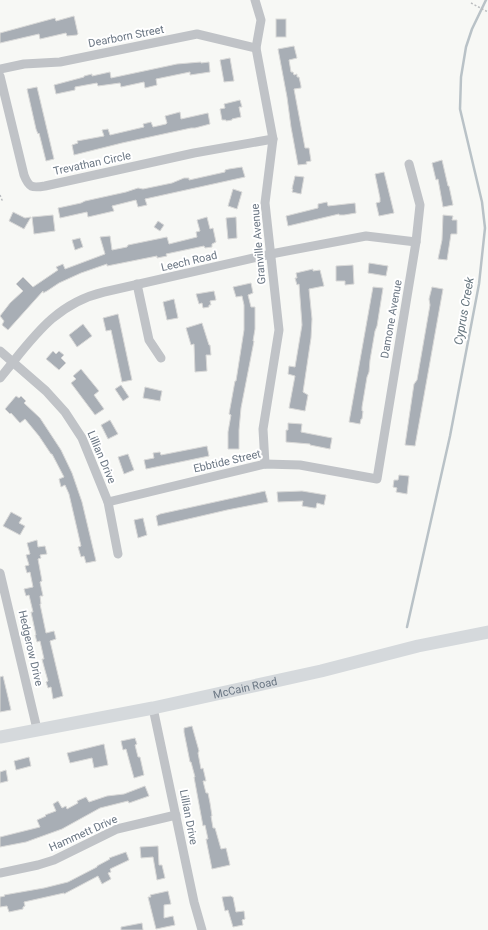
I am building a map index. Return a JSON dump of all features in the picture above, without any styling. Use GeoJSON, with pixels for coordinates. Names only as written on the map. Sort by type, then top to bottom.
{"type":"FeatureCollection","features":[{"type":"Feature","properties":{"kind":"street","name":"Granville Avenue"},"geometry":{"type":"LineString","coordinates":[[255,0],[261,20],[256,48],[273,139],[265,203],[279,330],[263,429],[265,464]]}},
{"type":"Feature","properties":{"kind":"street","name":"Dearborn Street"},"geometry":{"type":"LineString","coordinates":[[0,68],[24,64],[60,62],[197,34],[256,48]]}},
{"type":"Feature","properties":{"kind":"street","name":"Trevathan Circle"},"geometry":{"type":"LineString","coordinates":[[0,76],[24,175],[27,184],[30,186],[45,186],[194,153],[273,139]]}},
{"type":"Feature","properties":{"kind":"street","name":"Damone Avenue"},"geometry":{"type":"LineString","coordinates":[[377,479],[416,242],[420,205],[409,164]]}},
{"type":"Feature","properties":{"kind":"street","name":"Leech Road"},"geometry":{"type":"LineString","coordinates":[[0,378],[45,324],[67,306],[90,295],[271,254],[366,236],[416,242]]}},
{"type":"Feature","properties":{"kind":"street"},"geometry":{"type":"LineString","coordinates":[[137,284],[149,340],[161,358]]}},
{"type":"Feature","properties":{"kind":"street","name":"Lillian Drive"},"geometry":{"type":"LineString","coordinates":[[0,352],[46,391],[65,412],[82,438],[108,502],[118,554]]}},
{"type":"Feature","properties":{"kind":"street","name":"Ebbtide Street"},"geometry":{"type":"LineString","coordinates":[[108,502],[265,464],[300,465],[377,479]]}},
{"type":"Feature","properties":{"kind":"street","name":"Hedgerow Drive"},"geometry":{"type":"LineString","coordinates":[[0,573],[37,729]]}},
{"type":"Feature","properties":{"kind":"street","name":"McCain Road"},"geometry":{"type":"LineString","coordinates":[[0,736],[154,708],[321,671],[418,646],[488,632]]}},
{"type":"Feature","properties":{"kind":"street","name":"Lillian Drive"},"geometry":{"type":"LineString","coordinates":[[154,708],[202,930]]}},
{"type":"Feature","properties":{"kind":"street","name":"Hammett Drive"},"geometry":{"type":"LineString","coordinates":[[0,873],[54,860],[117,829],[176,815]]}},
{"type":"Feature","properties":{"kind":"path"},"geometry":{"type":"LineString","coordinates":[[471,3],[488,12]]}},
{"type":"Feature","properties":{"kind":"path"},"geometry":{"type":"LineString","coordinates":[[0,195],[1,201]]}},
{"type":"Feature","properties":{"kind":"building"},"geometry":{"type":"Polygon","coordinates":[[[74,16],[77,35],[67,36],[66,33],[40,39],[39,34],[0,43],[0,33],[55,18],[56,21],[74,16]]]}},
{"type":"Feature","properties":{"kind":"building"},"geometry":{"type":"Polygon","coordinates":[[[276,19],[286,19],[286,37],[276,37],[276,19]]]}},
{"type":"Feature","properties":{"kind":"building"},"geometry":{"type":"Polygon","coordinates":[[[294,46],[297,58],[289,60],[291,72],[293,72],[294,75],[297,74],[301,86],[301,88],[294,89],[305,148],[309,148],[311,161],[306,162],[307,164],[298,165],[278,49],[294,46]]]}},
{"type":"Feature","properties":{"kind":"building"},"geometry":{"type":"Polygon","coordinates":[[[230,58],[234,81],[224,82],[220,60],[230,58]]]}},
{"type":"Feature","properties":{"kind":"building"},"geometry":{"type":"Polygon","coordinates":[[[209,62],[210,72],[190,75],[190,72],[156,79],[157,85],[145,88],[144,82],[121,87],[120,83],[98,86],[97,83],[75,87],[75,90],[56,94],[54,85],[92,74],[92,76],[110,72],[111,78],[177,64],[209,62]]]}},
{"type":"Feature","properties":{"kind":"building"},"geometry":{"type":"Polygon","coordinates":[[[37,87],[54,159],[46,161],[39,133],[38,134],[36,129],[27,89],[37,87]]]}},
{"type":"Feature","properties":{"kind":"building"},"geometry":{"type":"Polygon","coordinates":[[[240,100],[242,107],[239,107],[241,117],[226,121],[222,120],[220,109],[225,108],[224,104],[240,100]]]}},
{"type":"Feature","properties":{"kind":"building"},"geometry":{"type":"Polygon","coordinates":[[[180,112],[181,119],[208,113],[210,124],[74,155],[72,145],[78,143],[77,141],[104,136],[102,130],[108,129],[110,135],[144,127],[143,124],[151,122],[153,127],[166,124],[165,116],[180,112]]]}},
{"type":"Feature","properties":{"kind":"building"},"geometry":{"type":"Polygon","coordinates":[[[442,160],[453,205],[443,207],[438,179],[436,180],[432,163],[442,160]]]}},
{"type":"Feature","properties":{"kind":"building"},"geometry":{"type":"Polygon","coordinates":[[[242,167],[245,177],[145,199],[147,205],[138,207],[136,200],[112,206],[114,211],[88,217],[87,212],[60,218],[58,208],[138,188],[143,189],[172,183],[184,178],[189,178],[189,180],[242,167]]]}},
{"type":"Feature","properties":{"kind":"building"},"geometry":{"type":"Polygon","coordinates":[[[384,172],[394,213],[379,216],[376,203],[380,202],[380,198],[375,174],[384,172]]]}},
{"type":"Feature","properties":{"kind":"building"},"geometry":{"type":"Polygon","coordinates":[[[295,176],[304,177],[301,194],[292,192],[295,176]]]}},
{"type":"Feature","properties":{"kind":"building"},"geometry":{"type":"Polygon","coordinates":[[[233,189],[242,192],[237,209],[228,206],[233,189]]]}},
{"type":"Feature","properties":{"kind":"building"},"geometry":{"type":"Polygon","coordinates":[[[327,202],[328,206],[355,203],[356,213],[344,215],[339,214],[288,226],[286,216],[318,208],[318,204],[327,202]]]}},
{"type":"Feature","properties":{"kind":"building"},"geometry":{"type":"Polygon","coordinates":[[[13,212],[25,218],[31,217],[24,229],[9,221],[13,212]]]}},
{"type":"Feature","properties":{"kind":"building"},"geometry":{"type":"Polygon","coordinates":[[[53,215],[55,231],[34,234],[32,217],[53,215]]]}},
{"type":"Feature","properties":{"kind":"building"},"geometry":{"type":"Polygon","coordinates":[[[443,215],[453,216],[452,220],[457,220],[457,234],[451,234],[447,260],[438,259],[442,240],[443,215]]]}},
{"type":"Feature","properties":{"kind":"building"},"geometry":{"type":"Polygon","coordinates":[[[207,217],[210,229],[213,228],[216,242],[212,244],[212,247],[205,248],[204,246],[166,254],[167,256],[157,258],[157,256],[107,266],[107,264],[81,273],[59,283],[43,293],[43,291],[8,330],[2,325],[4,321],[0,316],[10,303],[23,291],[16,284],[23,277],[33,287],[58,270],[56,267],[63,264],[65,269],[105,254],[100,237],[110,236],[112,250],[167,237],[169,244],[197,237],[196,232],[200,231],[197,220],[207,217]]]}},
{"type":"Feature","properties":{"kind":"building"},"geometry":{"type":"Polygon","coordinates":[[[236,217],[237,238],[228,239],[226,218],[236,217]]]}},
{"type":"Feature","properties":{"kind":"building"},"geometry":{"type":"Polygon","coordinates":[[[158,221],[164,225],[160,231],[154,227],[158,221]]]}},
{"type":"Feature","properties":{"kind":"building"},"geometry":{"type":"Polygon","coordinates":[[[80,238],[83,247],[75,250],[72,240],[80,238]]]}},
{"type":"Feature","properties":{"kind":"building"},"geometry":{"type":"Polygon","coordinates":[[[369,263],[388,266],[386,276],[368,273],[369,263]]]}},
{"type":"Feature","properties":{"kind":"building"},"geometry":{"type":"Polygon","coordinates":[[[353,265],[354,284],[345,285],[345,281],[336,281],[336,266],[353,265]]]}},
{"type":"Feature","properties":{"kind":"building"},"geometry":{"type":"Polygon","coordinates":[[[313,269],[313,271],[320,270],[324,286],[309,289],[312,319],[311,338],[303,392],[308,395],[305,411],[289,408],[295,376],[288,374],[289,366],[295,367],[302,325],[299,284],[297,285],[295,278],[297,278],[296,273],[313,269]]]}},
{"type":"Feature","properties":{"kind":"building"},"geometry":{"type":"Polygon","coordinates":[[[251,283],[253,293],[248,295],[251,307],[255,307],[254,341],[241,408],[239,449],[228,449],[228,432],[231,415],[229,414],[244,330],[244,305],[242,296],[236,297],[233,287],[251,283]]]}},
{"type":"Feature","properties":{"kind":"building"},"geometry":{"type":"Polygon","coordinates":[[[373,287],[383,288],[360,424],[349,422],[373,287]]]}},
{"type":"Feature","properties":{"kind":"building"},"geometry":{"type":"Polygon","coordinates":[[[432,287],[443,289],[415,446],[405,445],[414,384],[417,380],[432,287]]]}},
{"type":"Feature","properties":{"kind":"building"},"geometry":{"type":"Polygon","coordinates":[[[214,291],[216,300],[210,301],[211,305],[209,305],[209,307],[203,308],[202,303],[199,304],[196,294],[214,291]]]}},
{"type":"Feature","properties":{"kind":"building"},"geometry":{"type":"Polygon","coordinates":[[[174,299],[178,318],[167,320],[163,302],[174,299]]]}},
{"type":"Feature","properties":{"kind":"building"},"geometry":{"type":"Polygon","coordinates":[[[118,314],[132,380],[122,382],[111,330],[106,331],[103,318],[118,314]]]}},
{"type":"Feature","properties":{"kind":"building"},"geometry":{"type":"Polygon","coordinates":[[[202,323],[210,345],[211,355],[206,355],[207,371],[195,372],[194,344],[191,345],[186,328],[202,323]]]}},
{"type":"Feature","properties":{"kind":"building"},"geometry":{"type":"Polygon","coordinates":[[[83,324],[92,336],[77,347],[69,335],[83,324]]]}},
{"type":"Feature","properties":{"kind":"building"},"geometry":{"type":"Polygon","coordinates":[[[53,351],[56,354],[59,351],[64,355],[61,358],[66,363],[59,370],[46,359],[53,351]]]}},
{"type":"Feature","properties":{"kind":"building"},"geometry":{"type":"Polygon","coordinates":[[[81,369],[99,391],[94,395],[104,409],[95,415],[71,383],[76,379],[73,376],[81,369]]]}},
{"type":"Feature","properties":{"kind":"building"},"geometry":{"type":"Polygon","coordinates":[[[121,385],[129,397],[123,401],[115,389],[121,385]]]}},
{"type":"Feature","properties":{"kind":"building"},"geometry":{"type":"Polygon","coordinates":[[[145,387],[162,391],[160,401],[143,398],[145,387]]]}},
{"type":"Feature","properties":{"kind":"building"},"geometry":{"type":"Polygon","coordinates":[[[16,396],[19,398],[21,396],[26,401],[24,403],[40,418],[61,450],[72,473],[82,502],[96,561],[86,563],[84,556],[81,557],[78,547],[81,546],[69,494],[65,485],[61,487],[59,479],[64,477],[52,454],[25,419],[20,423],[5,409],[16,396]]]}},
{"type":"Feature","properties":{"kind":"building"},"geometry":{"type":"Polygon","coordinates":[[[110,420],[118,434],[108,439],[101,425],[110,420]]]}},
{"type":"Feature","properties":{"kind":"building"},"geometry":{"type":"Polygon","coordinates":[[[288,423],[302,424],[301,432],[332,438],[330,449],[310,444],[286,442],[286,430],[288,430],[288,423]]]}},
{"type":"Feature","properties":{"kind":"building"},"geometry":{"type":"Polygon","coordinates":[[[207,446],[209,456],[146,469],[144,460],[154,458],[153,453],[160,452],[161,455],[207,446]]]}},
{"type":"Feature","properties":{"kind":"building"},"geometry":{"type":"Polygon","coordinates":[[[128,454],[134,470],[124,474],[118,457],[128,454]]]}},
{"type":"Feature","properties":{"kind":"building"},"geometry":{"type":"Polygon","coordinates":[[[399,475],[409,476],[407,494],[396,492],[397,488],[393,487],[394,480],[398,480],[399,475]]]}},
{"type":"Feature","properties":{"kind":"building"},"geometry":{"type":"Polygon","coordinates":[[[265,491],[268,502],[158,526],[156,516],[160,514],[265,491]]]}},
{"type":"Feature","properties":{"kind":"building"},"geometry":{"type":"Polygon","coordinates":[[[302,491],[326,495],[324,505],[317,503],[316,508],[314,508],[302,506],[303,501],[278,502],[277,492],[302,491]]]}},
{"type":"Feature","properties":{"kind":"building"},"geometry":{"type":"Polygon","coordinates":[[[11,512],[22,518],[19,523],[25,526],[20,535],[3,526],[11,512]]]}},
{"type":"Feature","properties":{"kind":"building"},"geometry":{"type":"Polygon","coordinates":[[[143,518],[147,535],[138,538],[134,520],[143,518]]]}},
{"type":"Feature","properties":{"kind":"building"},"geometry":{"type":"Polygon","coordinates":[[[37,540],[38,547],[45,546],[47,554],[40,555],[41,558],[38,559],[43,596],[40,596],[40,604],[46,633],[54,631],[56,639],[50,641],[63,696],[53,699],[51,687],[48,688],[46,682],[48,681],[42,659],[44,659],[40,641],[37,642],[35,635],[31,612],[33,612],[29,595],[26,596],[24,589],[33,587],[30,572],[27,573],[25,566],[29,565],[26,555],[30,554],[27,543],[37,540]]]}},
{"type":"Feature","properties":{"kind":"building"},"geometry":{"type":"Polygon","coordinates":[[[3,676],[11,710],[0,712],[0,677],[3,676]]]}},
{"type":"Feature","properties":{"kind":"building"},"geometry":{"type":"Polygon","coordinates":[[[192,726],[199,751],[198,753],[201,769],[203,768],[206,781],[203,781],[206,793],[208,793],[213,828],[215,828],[221,849],[226,848],[230,865],[212,869],[206,839],[208,839],[205,825],[203,826],[195,777],[190,762],[184,732],[184,728],[192,726]]]}},
{"type":"Feature","properties":{"kind":"building"},"geometry":{"type":"Polygon","coordinates":[[[135,738],[137,744],[135,745],[138,757],[140,757],[144,775],[134,778],[126,749],[123,750],[121,741],[135,738]]]}},
{"type":"Feature","properties":{"kind":"building"},"geometry":{"type":"Polygon","coordinates":[[[104,744],[108,765],[94,768],[92,758],[70,763],[67,753],[104,744]]]}},
{"type":"Feature","properties":{"kind":"building"},"geometry":{"type":"Polygon","coordinates":[[[29,757],[31,766],[16,770],[14,761],[29,757]]]}},
{"type":"Feature","properties":{"kind":"building"},"geometry":{"type":"Polygon","coordinates":[[[6,770],[8,781],[0,783],[0,772],[6,770]]]}},
{"type":"Feature","properties":{"kind":"building"},"geometry":{"type":"Polygon","coordinates":[[[145,786],[149,796],[129,803],[128,801],[100,808],[62,829],[26,842],[0,847],[0,837],[40,827],[37,820],[56,811],[53,804],[58,801],[62,808],[66,806],[67,809],[78,803],[77,801],[86,797],[89,802],[107,796],[124,794],[145,786]]]}},
{"type":"Feature","properties":{"kind":"building"},"geometry":{"type":"Polygon","coordinates":[[[158,846],[159,865],[162,865],[165,878],[157,880],[153,857],[141,858],[140,847],[158,846]]]}},
{"type":"Feature","properties":{"kind":"building"},"geometry":{"type":"Polygon","coordinates":[[[126,852],[129,860],[110,869],[111,872],[108,873],[111,879],[102,884],[98,876],[64,894],[24,902],[25,906],[23,909],[9,912],[7,906],[0,907],[0,897],[5,896],[4,895],[68,882],[97,867],[110,859],[109,858],[126,852]]]}},
{"type":"Feature","properties":{"kind":"building"},"geometry":{"type":"Polygon","coordinates":[[[168,891],[171,904],[164,905],[164,918],[173,916],[175,925],[156,929],[148,897],[151,897],[150,895],[168,891]]]}},
{"type":"Feature","properties":{"kind":"building"},"geometry":{"type":"Polygon","coordinates":[[[222,897],[233,897],[236,912],[244,911],[245,919],[242,920],[243,925],[233,927],[228,910],[225,911],[222,897]]]}},
{"type":"Feature","properties":{"kind":"building"},"geometry":{"type":"Polygon","coordinates":[[[142,923],[143,930],[121,930],[121,927],[142,923]]]}},
{"type":"Feature","properties":{"kind":"waterway","name":"Cyprus Creek"},"geometry":{"type":"LineString","coordinates":[[407,627],[450,436],[479,284],[485,228],[482,202],[460,109],[461,77],[466,47],[472,29],[486,0]]}}]}
